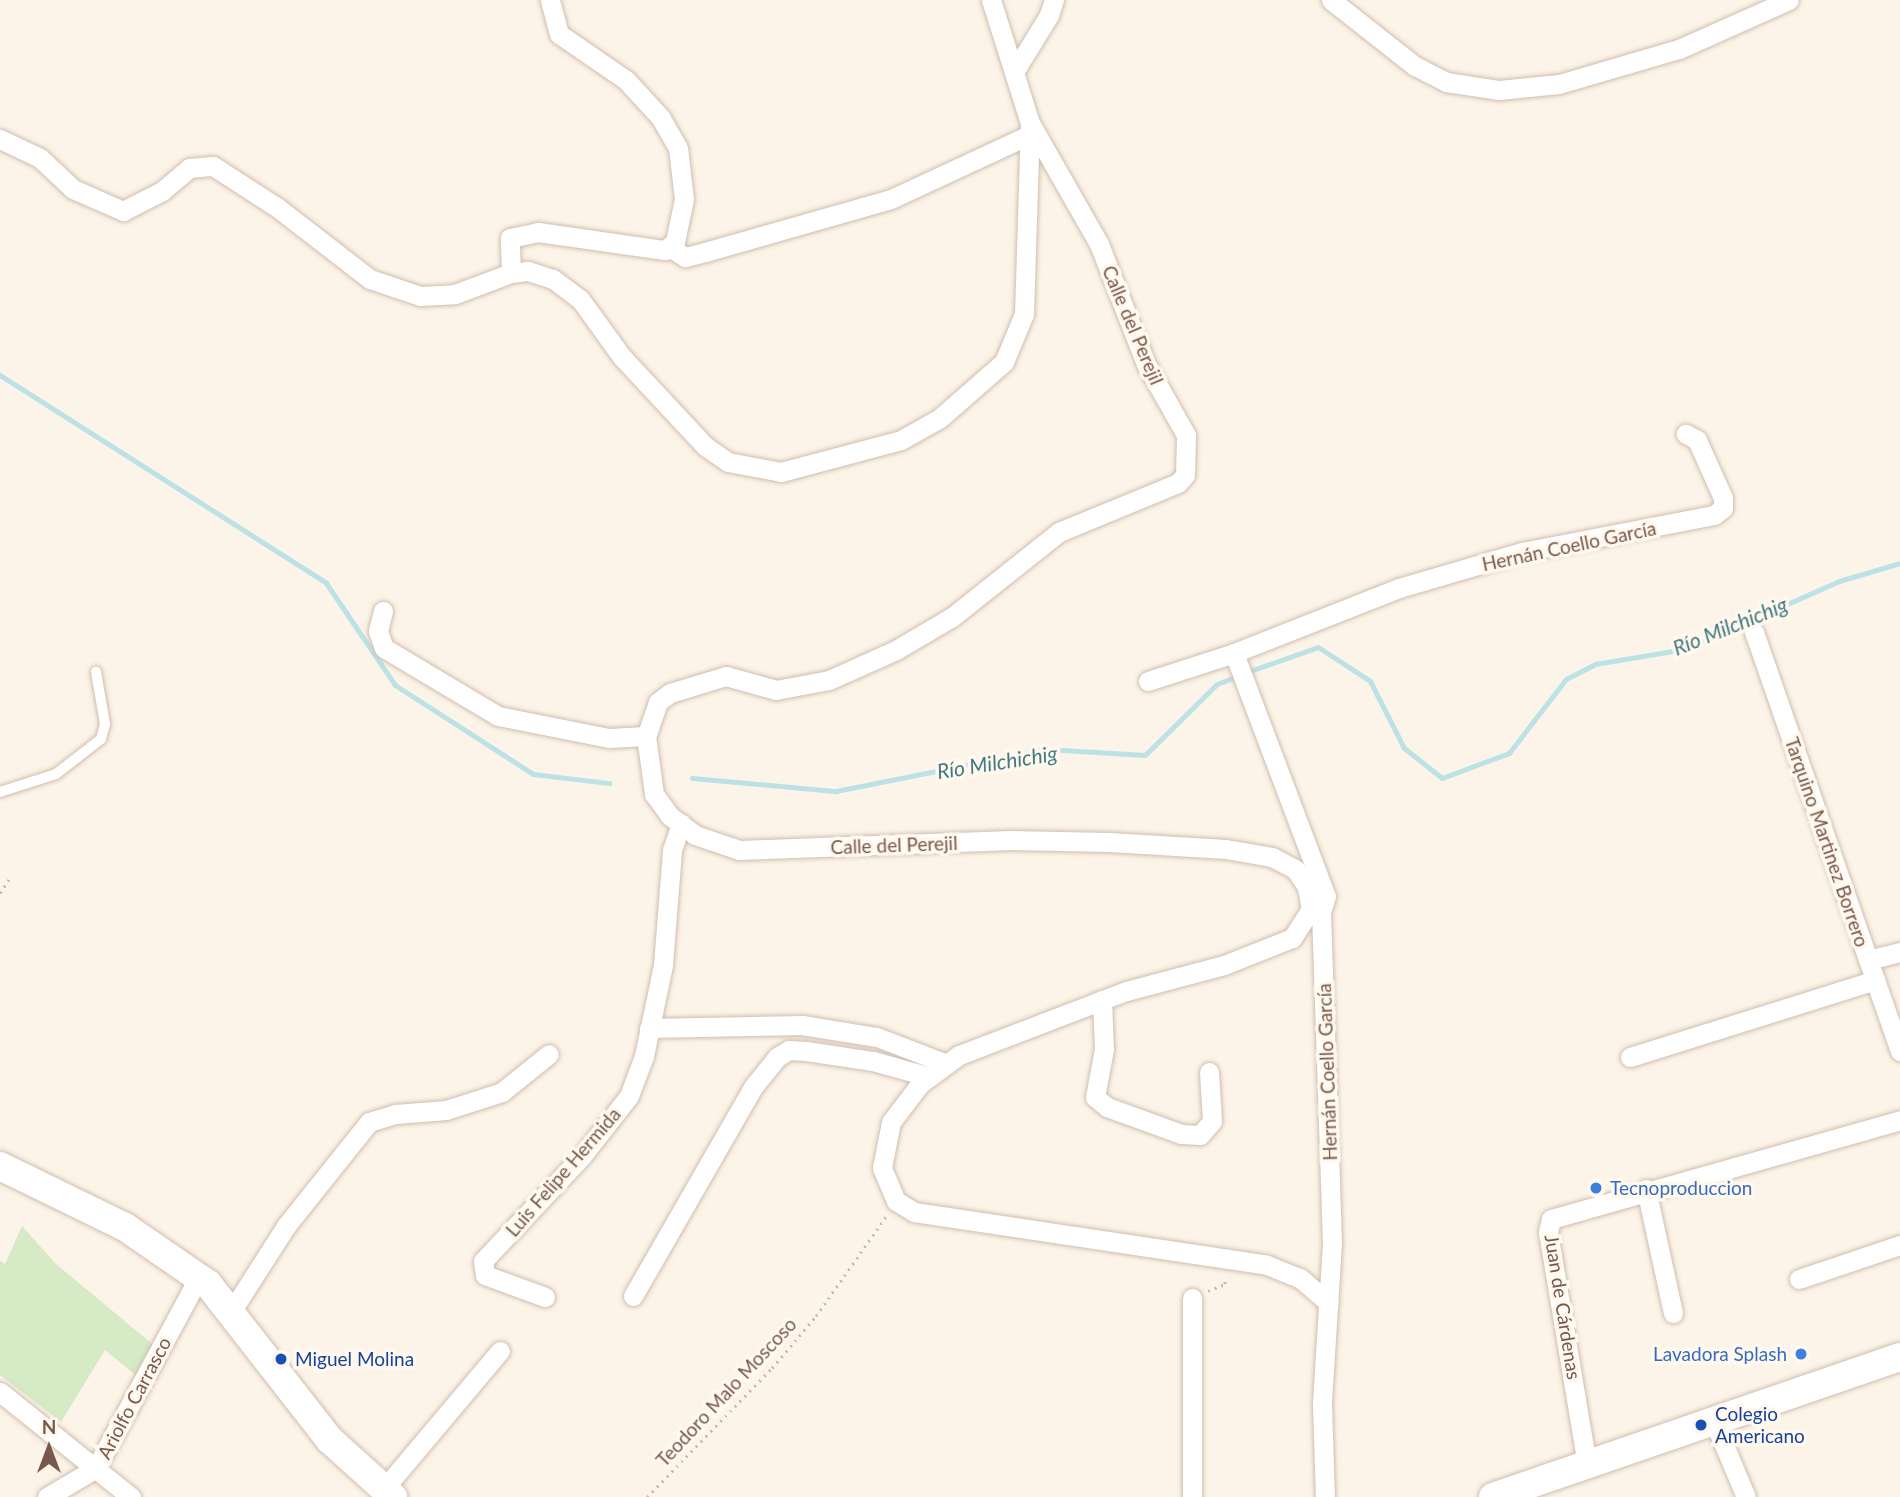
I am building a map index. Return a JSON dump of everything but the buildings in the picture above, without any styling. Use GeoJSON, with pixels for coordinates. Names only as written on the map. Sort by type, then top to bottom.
{"type":"FeatureCollection","features":[{"type":"Feature","properties":{"kind":"street"},"geometry":{"type":"LineString","coordinates":[[550,0],[559,34],[626,80],[661,118],[678,148],[684,194],[671,248]]}},
{"type":"Feature","properties":{"kind":"street","name":"Calle del Perejil"},"geometry":{"type":"LineString","coordinates":[[991,0],[1029,129],[1099,244],[1146,364],[1186,435],[1188,457],[1182,480],[1059,532],[952,617],[896,650],[829,680],[800,688],[776,690],[726,676],[686,686],[658,702],[646,736],[653,794],[681,824],[715,845],[739,850],[1010,840],[1226,849],[1272,857],[1295,869],[1307,887],[1316,911]]}},
{"type":"Feature","properties":{"kind":"street"},"geometry":{"type":"LineString","coordinates":[[1014,72],[1049,15],[1054,0]]}},
{"type":"Feature","properties":{"kind":"street"},"geometry":{"type":"LineString","coordinates":[[1331,0],[1415,66],[1446,82],[1499,90],[1559,83],[1679,49],[1789,0]]}},
{"type":"Feature","properties":{"kind":"street"},"geometry":{"type":"LineString","coordinates":[[0,139],[40,158],[73,190],[123,211],[162,191],[189,168],[213,166],[278,208],[370,279],[390,288],[438,296],[474,288],[510,273],[528,271],[553,279],[580,299],[662,402],[720,456],[756,470],[781,472],[808,467],[901,440],[940,418],[1004,362],[1024,314],[1029,129],[891,199],[705,253],[685,257],[671,248],[645,249],[538,232],[510,238],[510,273]]}},
{"type":"Feature","properties":{"kind":"street","name":"Hernán Coello García"},"geometry":{"type":"LineString","coordinates":[[1148,681],[1236,659],[1399,588],[1522,552],[1714,515],[1723,508],[1723,498],[1691,437]]}},
{"type":"Feature","properties":{"kind":"street"},"geometry":{"type":"LineString","coordinates":[[383,611],[378,631],[384,648],[498,716],[609,738],[646,736]]}},
{"type":"Feature","properties":{"kind":"street","name":"Tarquino Martinez Borrero"},"geometry":{"type":"LineString","coordinates":[[1754,632],[1900,1051]]}},
{"type":"Feature","properties":{"kind":"street","name":"Hernán Coello García"},"geometry":{"type":"LineString","coordinates":[[1236,659],[1251,688],[1324,884],[1316,911],[1332,1243],[1322,1404],[1325,1497]]}},
{"type":"Feature","properties":{"kind":"street","name":"Luis Felipe Hermida"},"geometry":{"type":"LineString","coordinates":[[545,1297],[485,1275],[483,1261],[582,1156],[629,1096],[649,1028],[663,965],[672,850],[681,824]]}},
{"type":"Feature","properties":{"kind":"street"},"geometry":{"type":"LineString","coordinates":[[1316,911],[1280,945],[1102,1000],[959,1055],[930,1077],[891,1122],[882,1168],[896,1201],[914,1212],[962,1223],[1146,1244],[1267,1265],[1300,1278],[1329,1303]]}},
{"type":"Feature","properties":{"kind":"street"},"geometry":{"type":"LineString","coordinates":[[1868,960],[1900,951]]}},
{"type":"Feature","properties":{"kind":"street"},"geometry":{"type":"LineString","coordinates":[[1630,1056],[1875,980]]}},
{"type":"Feature","properties":{"kind":"street"},"geometry":{"type":"LineString","coordinates":[[1102,1000],[1104,1049],[1095,1097],[1107,1107],[1181,1133],[1200,1135],[1212,1121],[1209,1072]]}},
{"type":"Feature","properties":{"kind":"street"},"geometry":{"type":"LineString","coordinates":[[649,1028],[802,1025],[877,1037],[947,1064]]}},
{"type":"Feature","properties":{"kind":"street"},"geometry":{"type":"LineString","coordinates":[[633,1296],[752,1087],[777,1057],[789,1050],[806,1051],[873,1061],[930,1077]]}},
{"type":"Feature","properties":{"kind":"street"},"geometry":{"type":"LineString","coordinates":[[231,1312],[285,1226],[369,1122],[396,1114],[446,1110],[502,1092],[549,1054]]}},
{"type":"Feature","properties":{"kind":"street","name":"Juan de Cárdenas"},"geometry":{"type":"LineString","coordinates":[[1587,1465],[1548,1232],[1551,1219],[1646,1189],[1900,1120]]}},
{"type":"Feature","properties":{"kind":"street"},"geometry":{"type":"LineString","coordinates":[[0,1166],[125,1227],[199,1277],[231,1312],[330,1440],[388,1494],[500,1351]]}},
{"type":"Feature","properties":{"kind":"street"},"geometry":{"type":"LineString","coordinates":[[1646,1189],[1673,1313]]}},
{"type":"Feature","properties":{"kind":"street"},"geometry":{"type":"LineString","coordinates":[[1799,1279],[1900,1245]]}},
{"type":"Feature","properties":{"kind":"street","name":"Ariolfo Carrasco"},"geometry":{"type":"LineString","coordinates":[[47,1497],[96,1468],[199,1277]]}},
{"type":"Feature","properties":{"kind":"street"},"geometry":{"type":"LineString","coordinates":[[1192,1298],[1192,1497]]}},
{"type":"Feature","properties":{"kind":"street"},"geometry":{"type":"LineString","coordinates":[[1493,1497],[1900,1357]]}},
{"type":"Feature","properties":{"kind":"street"},"geometry":{"type":"LineString","coordinates":[[0,1392],[131,1497]]}},
{"type":"Feature","properties":{"kind":"street"},"geometry":{"type":"LineString","coordinates":[[1714,1422],[1745,1497]]}},
{"type":"Feature","properties":{"kind":"lane"},"geometry":{"type":"LineString","coordinates":[[0,792],[55,774],[101,739],[106,724],[96,672]]}},
{"type":"Feature","properties":{"kind":"path"},"geometry":{"type":"LineString","coordinates":[[0,893],[10,876]]}},
{"type":"Feature","properties":{"kind":"path","name":"Teodoro Malo Moscoso"},"geometry":{"type":"LineString","coordinates":[[647,1497],[790,1347],[896,1201]]}},
{"type":"Feature","properties":{"kind":"green space"},"geometry":{"type":"Polygon","coordinates":[[[22,1226],[56,1264],[157,1348],[139,1378],[105,1350],[61,1422],[0,1375],[0,1261],[5,1264],[22,1226]]]}},
{"type":"Feature","properties":{"kind":"waterway"},"geometry":{"type":"LineString","coordinates":[[0,375],[326,583],[395,685],[533,774],[609,783]]}},
{"type":"Feature","properties":{"kind":"waterway","name":"Río Milchichig"},"geometry":{"type":"LineString","coordinates":[[1247,672],[1318,647],[1370,681],[1404,748],[1442,778],[1509,753],[1566,679],[1595,664],[1685,649],[1839,581],[1900,563]]}},
{"type":"Feature","properties":{"kind":"waterway","name":"Río Milchichig"},"geometry":{"type":"LineString","coordinates":[[692,778],[836,791],[1046,749],[1145,755],[1217,684],[1238,676]]}},
{"type":"Feature","properties":{"kind":"place","name":"Tecnoproduccion"},"geometry":{"type":"Point","coordinates":[1596,1188]}},
{"type":"Feature","properties":{"kind":"place","name":"Lavadora Splash"},"geometry":{"type":"Point","coordinates":[1801,1354]}},
{"type":"Feature","properties":{"kind":"place","name":"Miguel Molina"},"geometry":{"type":"Point","coordinates":[281,1359]}},
{"type":"Feature","properties":{"kind":"place","name":"Colegio Americano"},"geometry":{"type":"Point","coordinates":[1701,1425]}}]}
